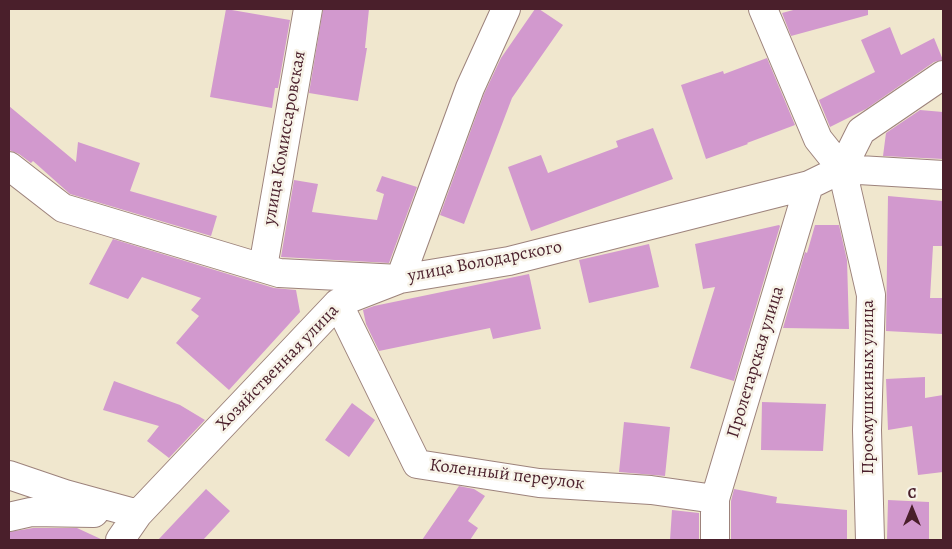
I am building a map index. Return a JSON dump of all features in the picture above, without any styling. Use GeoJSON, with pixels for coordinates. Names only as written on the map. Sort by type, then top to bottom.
{"type":"FeatureCollection","features":[{"type":"Feature","properties":{"kind":"street","name":"улица Комиссаровская"},"geometry":{"type":"LineString","coordinates":[[262,267],[308,9]]}},
{"type":"Feature","properties":{"kind":"street"},"geometry":{"type":"LineString","coordinates":[[400,279],[470,88],[506,9]]}},
{"type":"Feature","properties":{"kind":"street"},"geometry":{"type":"LineString","coordinates":[[763,9],[818,139],[842,169],[861,130],[943,75]]}},
{"type":"Feature","properties":{"kind":"street","name":"улица Володарского"},"geometry":{"type":"LineString","coordinates":[[9,166],[63,208],[279,273],[400,279],[509,261],[809,185],[842,169],[943,175]]}},
{"type":"Feature","properties":{"kind":"street","name":"Просмушкиных улица"},"geometry":{"type":"LineString","coordinates":[[842,169],[871,295],[868,430],[870,540]]}},
{"type":"Feature","properties":{"kind":"street","name":"Пролетарская улица"},"geometry":{"type":"LineString","coordinates":[[715,540],[715,499],[809,185]]}},
{"type":"Feature","properties":{"kind":"street","name":"Хозяйственная улица"},"geometry":{"type":"LineString","coordinates":[[120,540],[138,514],[338,303],[400,279]]}},
{"type":"Feature","properties":{"kind":"street","name":"Коленный переулок"},"geometry":{"type":"LineString","coordinates":[[338,303],[417,464],[539,483],[651,490],[715,499]]}},
{"type":"Feature","properties":{"kind":"street"},"geometry":{"type":"LineString","coordinates":[[9,475],[64,494],[138,514]]}},
{"type":"Feature","properties":{"kind":"street"},"geometry":{"type":"LineString","coordinates":[[9,517],[31,512],[138,514]]}},
{"type":"Feature","properties":{"kind":"building"},"geometry":{"type":"Polygon","coordinates":[[[226,9],[290,20],[278,88],[275,88],[272,108],[210,97],[226,9]]]}},
{"type":"Feature","properties":{"kind":"building"},"geometry":{"type":"Polygon","coordinates":[[[323,9],[369,9],[365,48],[367,48],[358,101],[309,93],[323,9]]]}},
{"type":"Feature","properties":{"kind":"building"},"geometry":{"type":"Polygon","coordinates":[[[535,9],[539,9],[563,25],[512,98],[464,224],[440,215],[484,94],[501,58],[535,9]]]}},
{"type":"Feature","properties":{"kind":"building"},"geometry":{"type":"Polygon","coordinates":[[[797,9],[868,9],[868,15],[791,36],[782,13],[797,9]]]}},
{"type":"Feature","properties":{"kind":"building"},"geometry":{"type":"Polygon","coordinates":[[[890,27],[901,55],[934,38],[943,60],[934,62],[866,109],[830,127],[819,100],[875,72],[861,40],[890,27]]]}},
{"type":"Feature","properties":{"kind":"building"},"geometry":{"type":"Polygon","coordinates":[[[767,58],[795,125],[706,159],[681,85],[723,71],[724,74],[767,58]]]}},
{"type":"Feature","properties":{"kind":"building"},"geometry":{"type":"Polygon","coordinates":[[[9,106],[76,162],[78,142],[140,163],[130,191],[217,216],[211,236],[70,194],[33,161],[31,163],[19,154],[9,150],[9,106]]]}},
{"type":"Feature","properties":{"kind":"building"},"geometry":{"type":"Polygon","coordinates":[[[920,110],[943,112],[943,159],[883,156],[886,133],[920,110]]]}},
{"type":"Feature","properties":{"kind":"building"},"geometry":{"type":"Polygon","coordinates":[[[653,128],[673,179],[531,231],[508,167],[541,155],[548,173],[618,147],[616,141],[653,128]]]}},
{"type":"Feature","properties":{"kind":"building"},"geometry":{"type":"Polygon","coordinates":[[[382,176],[417,187],[389,263],[281,257],[294,180],[318,184],[312,212],[377,220],[384,194],[376,191],[382,176]]]}},
{"type":"Feature","properties":{"kind":"building"},"geometry":{"type":"Polygon","coordinates":[[[888,196],[943,201],[943,246],[933,246],[930,298],[943,298],[942,334],[886,331],[888,196]]]}},
{"type":"Feature","properties":{"kind":"building"},"geometry":{"type":"Polygon","coordinates":[[[779,225],[734,381],[690,368],[715,287],[703,289],[695,244],[779,225]]]}},
{"type":"Feature","properties":{"kind":"building"},"geometry":{"type":"Polygon","coordinates":[[[815,225],[839,225],[847,260],[849,329],[783,328],[805,252],[807,253],[815,225]]]}},
{"type":"Feature","properties":{"kind":"building"},"geometry":{"type":"Polygon","coordinates":[[[113,239],[274,288],[296,290],[300,312],[229,390],[176,343],[199,316],[191,310],[201,298],[142,277],[128,299],[89,284],[113,239]]]}},
{"type":"Feature","properties":{"kind":"building"},"geometry":{"type":"Polygon","coordinates":[[[649,244],[659,287],[589,303],[579,260],[649,244]]]}},
{"type":"Feature","properties":{"kind":"building"},"geometry":{"type":"Polygon","coordinates":[[[529,274],[541,329],[493,339],[490,328],[379,351],[366,324],[363,310],[374,306],[529,274]]]}},
{"type":"Feature","properties":{"kind":"building"},"geometry":{"type":"Polygon","coordinates":[[[925,377],[925,398],[943,395],[943,472],[918,475],[912,426],[888,430],[886,379],[925,377]]]}},
{"type":"Feature","properties":{"kind":"building"},"geometry":{"type":"Polygon","coordinates":[[[114,381],[180,405],[205,420],[169,458],[147,441],[159,426],[103,410],[114,381]]]}},
{"type":"Feature","properties":{"kind":"building"},"geometry":{"type":"Polygon","coordinates":[[[762,402],[826,404],[823,451],[761,450],[762,402]]]}},
{"type":"Feature","properties":{"kind":"building"},"geometry":{"type":"Polygon","coordinates":[[[352,403],[375,420],[349,457],[325,440],[352,403]]]}},
{"type":"Feature","properties":{"kind":"building"},"geometry":{"type":"Polygon","coordinates":[[[624,422],[670,427],[665,476],[619,472],[624,422]]]}},
{"type":"Feature","properties":{"kind":"building"},"geometry":{"type":"Polygon","coordinates":[[[459,486],[474,489],[485,496],[468,521],[478,528],[470,540],[422,540],[459,486]]]}},
{"type":"Feature","properties":{"kind":"building"},"geometry":{"type":"Polygon","coordinates":[[[206,489],[230,511],[203,540],[158,540],[206,489]]]}},
{"type":"Feature","properties":{"kind":"building"},"geometry":{"type":"Polygon","coordinates":[[[734,489],[777,497],[776,503],[847,510],[847,540],[731,540],[731,501],[734,489]]]}},
{"type":"Feature","properties":{"kind":"building"},"geometry":{"type":"Polygon","coordinates":[[[888,500],[929,502],[929,540],[887,540],[888,500]]]}},
{"type":"Feature","properties":{"kind":"building"},"geometry":{"type":"Polygon","coordinates":[[[672,510],[699,513],[699,540],[670,540],[672,510]]]}},
{"type":"Feature","properties":{"kind":"building"},"geometry":{"type":"Polygon","coordinates":[[[33,528],[77,528],[103,540],[9,540],[9,532],[33,528]]]}}]}
